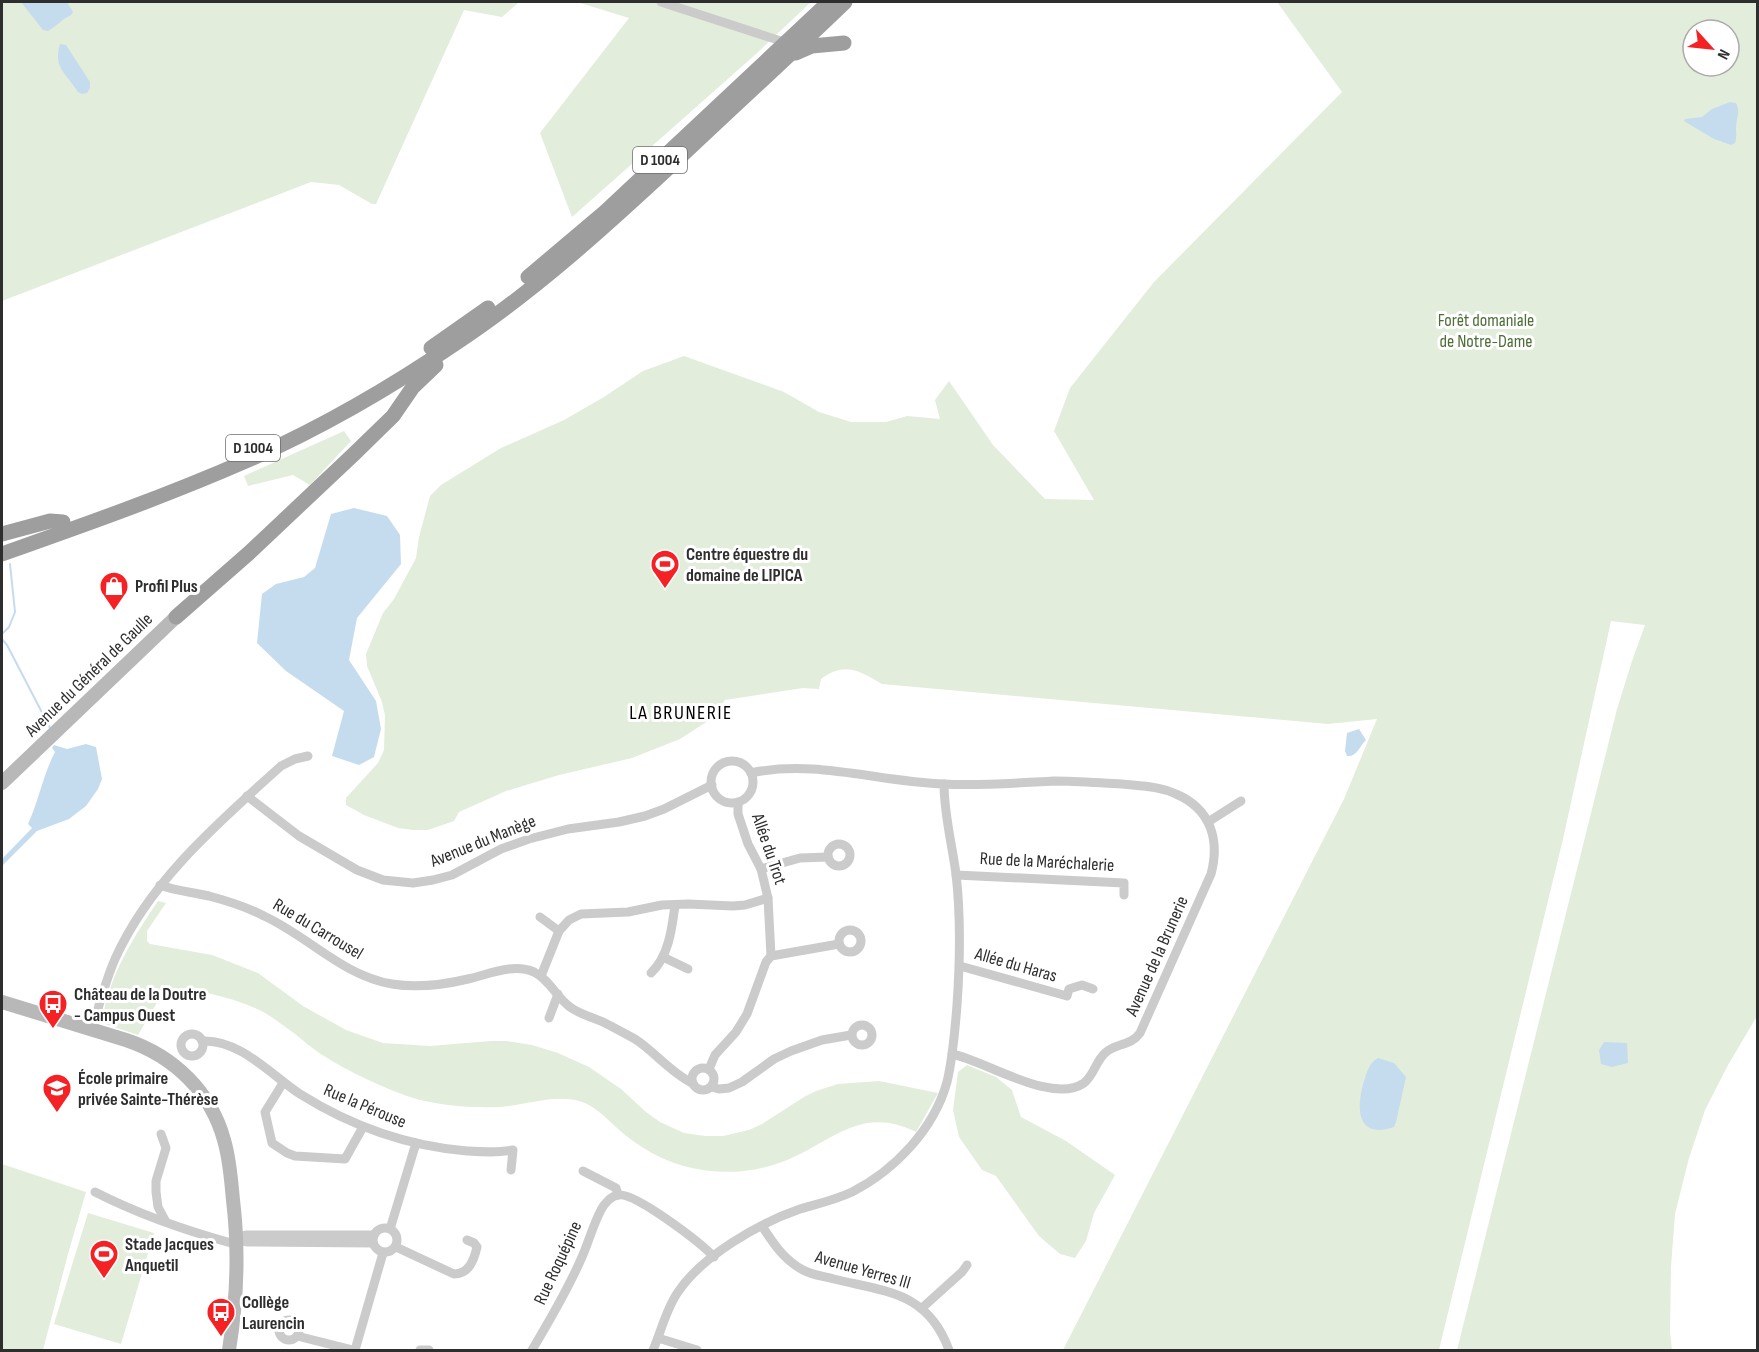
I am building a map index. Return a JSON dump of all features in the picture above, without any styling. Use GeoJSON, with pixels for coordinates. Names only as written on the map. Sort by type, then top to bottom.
{"type":"FeatureCollection","features":[{"type":"Feature","properties":{"kind":"highway","name":"D 1004"},"geometry":{"type":"LineString","coordinates":[[2,544],[156,489],[244,453],[347,400],[432,348],[543,265],[605,212],[829,2]]}},
{"type":"Feature","properties":{"kind":"highway","name":"D 1004"},"geometry":{"type":"LineString","coordinates":[[2,554],[160,497],[247,461],[369,397],[457,343],[553,271],[612,221],[845,2]]}},
{"type":"Feature","properties":{"kind":"highway"},"geometry":{"type":"LineString","coordinates":[[785,58],[812,46],[844,43]]}},
{"type":"Feature","properties":{"kind":"highway"},"geometry":{"type":"LineString","coordinates":[[176,617],[249,553],[393,416],[413,387],[441,362],[457,343]]}},
{"type":"Feature","properties":{"kind":"highway"},"geometry":{"type":"LineString","coordinates":[[2,534],[50,520],[63,522]]}},
{"type":"Feature","properties":{"kind":"main road","name":"Avenue du Général de Gaulle"},"geometry":{"type":"LineString","coordinates":[[4,777],[176,617]]}},
{"type":"Feature","properties":{"kind":"main road"},"geometry":{"type":"LineString","coordinates":[[2,1002],[131,1041],[166,1058],[189,1078],[204,1097],[219,1126],[226,1149],[236,1240],[235,1300],[229,1350]]}},
{"type":"Feature","properties":{"kind":"street"},"geometry":{"type":"LineString","coordinates":[[661,2],[786,43]]}},
{"type":"Feature","properties":{"kind":"street"},"geometry":{"type":"LineString","coordinates":[[92,1029],[114,960],[132,927],[160,885],[199,842],[281,766],[308,756]]}},
{"type":"Feature","properties":{"kind":"street"},"geometry":{"type":"LineString","coordinates":[[728,762],[741,763],[751,773],[753,780],[749,794],[738,802],[724,801],[718,797],[712,785],[713,773],[722,764],[728,762]]}},
{"type":"Feature","properties":{"kind":"street","name":"Avenue de la Brunerie"},"geometry":{"type":"LineString","coordinates":[[751,773],[769,769],[794,768],[944,784],[1077,782],[1147,786],[1175,793],[1189,801],[1208,822],[1214,838],[1215,851],[1211,874],[1142,1028],[1134,1040],[1108,1051],[1102,1056],[1088,1079],[1076,1087],[1067,1089],[1032,1084],[952,1054]]}},
{"type":"Feature","properties":{"kind":"street"},"geometry":{"type":"LineString","coordinates":[[653,1350],[671,1303],[693,1274],[737,1240],[762,1226],[785,1215],[851,1192],[879,1175],[915,1141],[936,1110],[946,1083],[952,1054],[960,966],[956,875],[944,800],[944,784]]}},
{"type":"Feature","properties":{"kind":"street","name":"Avenue du Manège"},"geometry":{"type":"LineString","coordinates":[[248,796],[299,836],[357,870],[383,880],[413,883],[452,874],[501,849],[538,836],[645,816],[712,785]]}},
{"type":"Feature","properties":{"kind":"street"},"geometry":{"type":"LineString","coordinates":[[1208,822],[1241,801]]}},
{"type":"Feature","properties":{"kind":"street","name":"Allée du Trot"},"geometry":{"type":"LineString","coordinates":[[709,1069],[715,1055],[736,1032],[747,1014],[766,962],[771,956],[768,898],[741,821],[738,802]]}},
{"type":"Feature","properties":{"kind":"street"},"geometry":{"type":"LineString","coordinates":[[760,870],[800,858],[828,857]]}},
{"type":"Feature","properties":{"kind":"street","name":"Rue de la Maréchalerie"},"geometry":{"type":"LineString","coordinates":[[956,875],[1124,883],[1124,895]]}},
{"type":"Feature","properties":{"kind":"street","name":"Rue du Carrousel"},"geometry":{"type":"LineString","coordinates":[[160,885],[172,890],[223,900],[264,915],[299,935],[346,967],[390,984],[426,986],[518,968],[542,976]]}},
{"type":"Feature","properties":{"kind":"street"},"geometry":{"type":"LineString","coordinates":[[692,1083],[693,1075],[701,1068],[709,1069],[715,1077],[712,1087],[701,1091],[680,1077],[636,1040],[570,1008],[542,976],[559,932],[569,920],[581,914],[627,912],[662,905],[745,905],[768,898]]}},
{"type":"Feature","properties":{"kind":"street"},"geometry":{"type":"LineString","coordinates":[[651,973],[663,957],[672,928],[675,905]]}},
{"type":"Feature","properties":{"kind":"street"},"geometry":{"type":"LineString","coordinates":[[540,917],[559,932]]}},
{"type":"Feature","properties":{"kind":"street"},"geometry":{"type":"LineString","coordinates":[[771,956],[839,944]]}},
{"type":"Feature","properties":{"kind":"street"},"geometry":{"type":"LineString","coordinates":[[663,957],[688,969]]}},
{"type":"Feature","properties":{"kind":"street","name":"Allée du Haras"},"geometry":{"type":"LineString","coordinates":[[960,966],[1067,996],[1070,989],[1082,985],[1093,989]]}},
{"type":"Feature","properties":{"kind":"street"},"geometry":{"type":"LineString","coordinates":[[549,1018],[558,994]]}},
{"type":"Feature","properties":{"kind":"street"},"geometry":{"type":"LineString","coordinates":[[712,1087],[729,1088],[790,1051],[822,1040],[851,1035]]}},
{"type":"Feature","properties":{"kind":"street","name":"Rue la Pérouse"},"geometry":{"type":"LineString","coordinates":[[202,1041],[213,1040],[243,1053],[264,1066],[282,1083],[316,1104],[363,1127],[388,1136],[438,1148],[479,1152],[513,1150],[511,1170]]}},
{"type":"Feature","properties":{"kind":"street"},"geometry":{"type":"LineString","coordinates":[[282,1083],[265,1112],[272,1143],[287,1153],[295,1156],[345,1159],[363,1127]]}},
{"type":"Feature","properties":{"kind":"street"},"geometry":{"type":"LineString","coordinates":[[161,1134],[166,1148],[156,1181],[158,1207],[166,1222]]}},
{"type":"Feature","properties":{"kind":"street"},"geometry":{"type":"LineString","coordinates":[[390,1229],[416,1143]]}},
{"type":"Feature","properties":{"kind":"street"},"geometry":{"type":"LineString","coordinates":[[583,1171],[616,1188],[618,1195],[631,1198],[662,1215],[714,1257]]}},
{"type":"Feature","properties":{"kind":"street"},"geometry":{"type":"LineString","coordinates":[[95,1192],[182,1229],[231,1243],[247,1235],[374,1239]]}},
{"type":"Feature","properties":{"kind":"street","name":"Rue Roquépine"},"geometry":{"type":"LineString","coordinates":[[532,1350],[564,1294],[601,1208],[618,1195]]}},
{"type":"Feature","properties":{"kind":"street"},"geometry":{"type":"LineString","coordinates":[[148,1216],[158,1207]]}},
{"type":"Feature","properties":{"kind":"street","name":"Avenue Yerres III"},"geometry":{"type":"LineString","coordinates":[[762,1226],[781,1254],[803,1270],[898,1295],[922,1308],[937,1325],[949,1350]]}},
{"type":"Feature","properties":{"kind":"street"},"geometry":{"type":"LineString","coordinates":[[382,1228],[394,1231],[398,1239],[396,1247],[390,1252],[383,1253],[377,1250],[374,1239],[382,1228]]}},
{"type":"Feature","properties":{"kind":"street"},"geometry":{"type":"LineString","coordinates":[[396,1247],[454,1274],[460,1274],[467,1270],[477,1247],[467,1240]]}},
{"type":"Feature","properties":{"kind":"street"},"geometry":{"type":"LineString","coordinates":[[297,1336],[354,1350],[383,1253]]}},
{"type":"Feature","properties":{"kind":"street"},"geometry":{"type":"LineString","coordinates":[[922,1308],[967,1265]]}},
{"type":"Feature","properties":{"kind":"street"},"geometry":{"type":"LineString","coordinates":[[658,1338],[697,1350]]}},
{"type":"Feature","properties":{"kind":"street"},"geometry":{"type":"LineString","coordinates":[[420,1350],[429,1350]]}},
{"type":"Feature","properties":{"kind":"green space"},"geometry":{"type":"Polygon","coordinates":[[[2,2],[519,2],[502,17],[464,10],[376,204],[372,204],[339,185],[311,182],[2,301],[2,2]]]}},
{"type":"Feature","properties":{"kind":"green space"},"geometry":{"type":"Polygon","coordinates":[[[577,2],[811,2],[756,54],[572,217],[540,133],[629,18],[577,2]]]}},
{"type":"Feature","properties":{"kind":"green space","name":"Forêt domaniale de Notre-Dame"},"geometry":{"type":"Polygon","coordinates":[[[1277,2],[1757,2],[1757,1016],[1705,1110],[1689,1158],[1675,1214],[1671,1267],[1672,1350],[1457,1350],[1617,709],[1645,625],[1611,621],[1563,839],[1439,1350],[1063,1350],[1344,799],[1377,719],[1328,724],[882,684],[859,672],[845,669],[821,679],[819,689],[803,688],[725,700],[708,721],[680,739],[632,758],[559,775],[506,791],[459,812],[454,821],[428,830],[398,828],[364,815],[346,805],[346,798],[378,763],[384,750],[385,715],[367,666],[366,654],[383,613],[394,599],[416,558],[430,496],[441,485],[501,448],[564,420],[643,371],[684,356],[784,392],[819,412],[851,422],[886,422],[907,416],[940,419],[935,400],[949,381],[993,445],[1045,499],[1094,500],[1054,431],[1070,388],[1154,282],[1342,92],[1277,2]]]}},
{"type":"Feature","properties":{"kind":"green space"},"geometry":{"type":"Polygon","coordinates":[[[344,431],[351,441],[310,485],[293,475],[248,486],[244,476],[344,431]]]}},
{"type":"Feature","properties":{"kind":"green space"},"geometry":{"type":"Polygon","coordinates":[[[158,901],[166,903],[147,931],[147,941],[150,944],[212,955],[258,973],[303,1006],[346,1030],[383,1043],[430,1046],[507,1041],[532,1045],[558,1053],[589,1067],[621,1089],[660,1122],[684,1133],[723,1136],[749,1130],[804,1097],[838,1084],[879,1081],[938,1093],[916,1132],[895,1124],[876,1122],[859,1125],[773,1165],[753,1170],[723,1172],[692,1168],[652,1153],[625,1135],[594,1108],[575,1100],[554,1099],[500,1107],[477,1107],[455,1106],[410,1097],[366,1079],[333,1062],[261,1011],[212,994],[165,989],[138,1035],[102,1023],[116,974],[131,944],[158,901]]]}},
{"type":"Feature","properties":{"kind":"green space"},"geometry":{"type":"Polygon","coordinates":[[[967,1065],[996,1077],[1012,1090],[1021,1117],[1066,1141],[1115,1175],[1094,1213],[1086,1241],[1075,1258],[1060,1254],[1039,1236],[996,1176],[982,1170],[959,1137],[953,1110],[958,1072],[967,1065]]]}},
{"type":"Feature","properties":{"kind":"green space"},"geometry":{"type":"Polygon","coordinates":[[[2,1164],[86,1192],[43,1350],[2,1350],[2,1164]]]}},
{"type":"Feature","properties":{"kind":"green space","name":"Stade Jacques Anquetil"},"geometry":{"type":"Polygon","coordinates":[[[88,1213],[154,1233],[121,1344],[54,1324],[88,1213]]]}},
{"type":"Feature","properties":{"kind":"water"},"geometry":{"type":"Polygon","coordinates":[[[21,2],[67,2],[73,12],[48,31],[43,30],[21,2]]]}},
{"type":"Feature","properties":{"kind":"water"},"geometry":{"type":"Polygon","coordinates":[[[60,44],[66,45],[90,82],[87,93],[78,92],[59,65],[60,44]]]}},
{"type":"Feature","properties":{"kind":"water"},"geometry":{"type":"Polygon","coordinates":[[[1730,102],[1736,103],[1738,112],[1736,141],[1731,145],[1714,139],[1684,121],[1702,117],[1712,109],[1730,102]]]}},
{"type":"Feature","properties":{"kind":"water"},"geometry":{"type":"Polygon","coordinates":[[[354,508],[387,516],[400,535],[401,564],[357,618],[349,660],[376,701],[381,729],[374,757],[359,765],[332,756],[344,711],[286,671],[257,643],[262,594],[276,584],[304,577],[315,568],[331,514],[354,508]]]}},
{"type":"Feature","properties":{"kind":"water"},"geometry":{"type":"Polygon","coordinates":[[[1359,729],[1366,740],[1356,753],[1347,756],[1345,751],[1347,733],[1359,729]]]}},
{"type":"Feature","properties":{"kind":"water"},"geometry":{"type":"Polygon","coordinates":[[[86,744],[96,747],[102,779],[98,789],[86,806],[69,819],[37,831],[2,866],[2,859],[32,828],[28,824],[55,752],[52,748],[54,745],[67,749],[86,744]]]}},
{"type":"Feature","properties":{"kind":"water"},"geometry":{"type":"Polygon","coordinates":[[[1604,1042],[1627,1043],[1628,1063],[1612,1067],[1601,1064],[1599,1050],[1604,1042]]]}},
{"type":"Feature","properties":{"kind":"water"},"geometry":{"type":"Polygon","coordinates":[[[1378,1058],[1394,1063],[1406,1077],[1394,1127],[1381,1130],[1372,1129],[1366,1125],[1360,1110],[1361,1091],[1366,1074],[1370,1065],[1378,1058]]]}},
{"type":"Feature","properties":{"kind":"waterway"},"geometry":{"type":"LineString","coordinates":[[2,634],[9,627],[15,612],[10,564]]}},
{"type":"Feature","properties":{"kind":"waterway"},"geometry":{"type":"LineString","coordinates":[[2,639],[50,728]]}},
{"type":"Feature","properties":{"kind":"place","name":"Centre équestre du domaine de LIPICA"},"geometry":{"type":"Point","coordinates":[665,590]}},
{"type":"Feature","properties":{"kind":"place","name":"Profil Plus"},"geometry":{"type":"Point","coordinates":[114,612]}},
{"type":"Feature","properties":{"kind":"place","name":"Château de la Doutre - Campus Ouest"},"geometry":{"type":"Point","coordinates":[53,1030]}},
{"type":"Feature","properties":{"kind":"place","name":"École primaire privée Sainte-Thérèse"},"geometry":{"type":"Point","coordinates":[57,1114]}},
{"type":"Feature","properties":{"kind":"place","name":"Stade Jacques Anquetil"},"geometry":{"type":"Point","coordinates":[104,1280]}},
{"type":"Feature","properties":{"kind":"place","name":"Collège Laurencin"},"geometry":{"type":"Point","coordinates":[221,1338]}},
{"type":"Feature","properties":{"kind":"district","name":"LA BRUNERIE"},"geometry":{"type":"Point","coordinates":[681,713]}}]}
